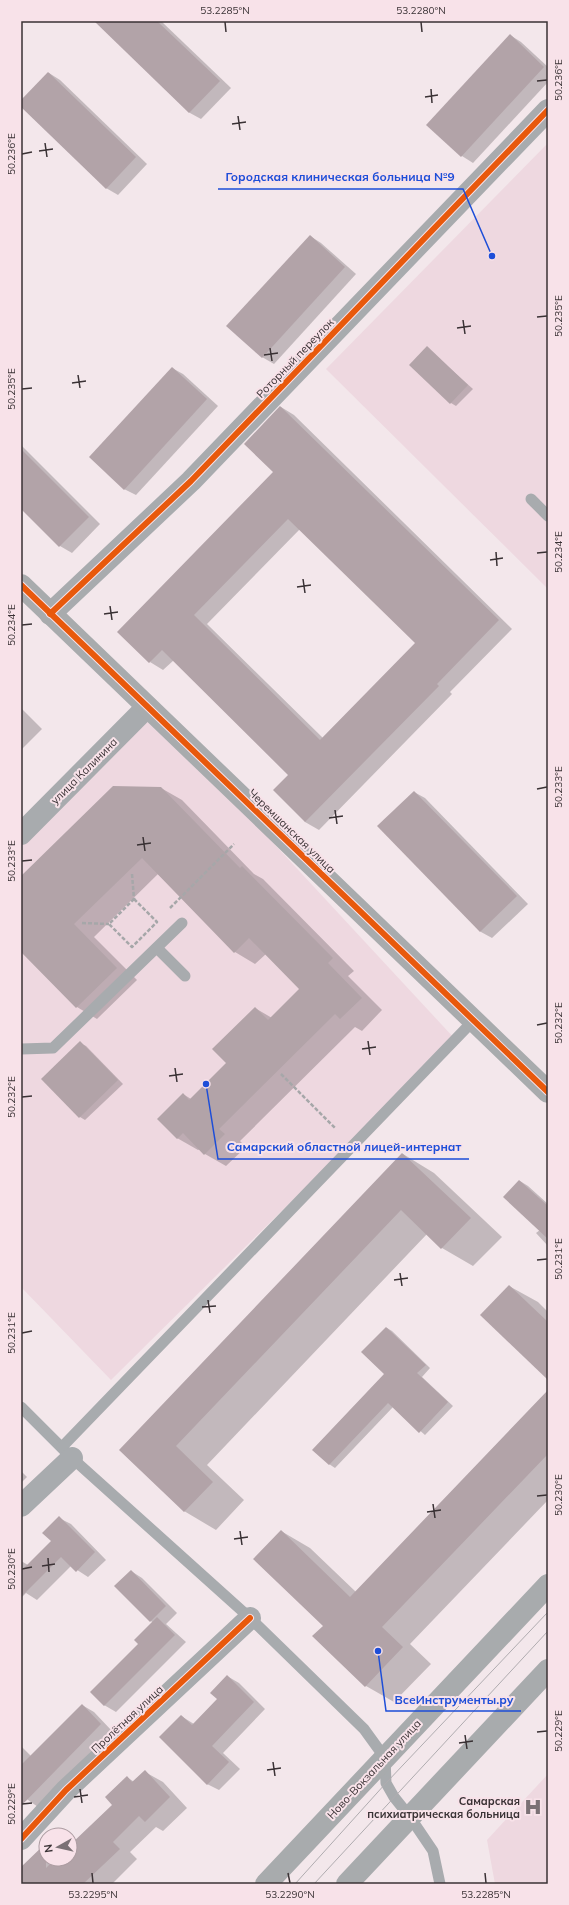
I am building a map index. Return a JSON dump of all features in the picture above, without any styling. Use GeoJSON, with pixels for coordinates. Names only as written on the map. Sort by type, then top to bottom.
{"type":"FeatureCollection","features":[{"type":"Feature","properties":{"kind":"street","name":"Роторный переулок"},"geometry":{"type":"LineString","coordinates":[[50,614],[191,481],[548,110]]}},
{"type":"Feature","properties":{"kind":"street","name":"Черемшанская улица"},"geometry":{"type":"LineString","coordinates":[[21,585],[548,1092]]}},
{"type":"Feature","properties":{"kind":"street","name":"улица Калинина"},"geometry":{"type":"LineString","coordinates":[[21,834],[147,707]]}},
{"type":"Feature","properties":{"kind":"street"},"geometry":{"type":"LineString","coordinates":[[21,1506],[67,1452]]}},
{"type":"Feature","properties":{"kind":"street","name":"Ново-Вокзальная улица"},"geometry":{"type":"LineString","coordinates":[[266,1884],[548,1585]]}},
{"type":"Feature","properties":{"kind":"street","name":"Пролётная улица"},"geometry":{"type":"LineString","coordinates":[[21,1839],[66,1790],[250,1618]]}},
{"type":"Feature","properties":{"kind":"street"},"geometry":{"type":"LineString","coordinates":[[347,1884],[548,1670]]}},
{"type":"Feature","properties":{"kind":"lane"},"geometry":{"type":"LineString","coordinates":[[530,499],[548,516]]}},
{"type":"Feature","properties":{"kind":"lane"},"geometry":{"type":"LineString","coordinates":[[21,1048],[53,1048],[182,923]]}},
{"type":"Feature","properties":{"kind":"lane"},"geometry":{"type":"LineString","coordinates":[[157,948],[185,976]]}},
{"type":"Feature","properties":{"kind":"lane"},"geometry":{"type":"LineString","coordinates":[[67,1452],[474,1020]]}},
{"type":"Feature","properties":{"kind":"lane"},"geometry":{"type":"LineString","coordinates":[[21,1407],[67,1452],[250,1618],[364,1729],[385,1758],[386,1783],[394,1797],[410,1817],[433,1852],[441,1883]]}},
{"type":"Feature","properties":{"kind":"path"},"geometry":{"type":"LineString","coordinates":[[168,910],[234,844]]}},
{"type":"Feature","properties":{"kind":"path"},"geometry":{"type":"LineString","coordinates":[[82,923],[109,924],[132,947],[157,922],[134,899],[132,874]]}},
{"type":"Feature","properties":{"kind":"path"},"geometry":{"type":"LineString","coordinates":[[109,924],[134,899]]}},
{"type":"Feature","properties":{"kind":"path"},"geometry":{"type":"LineString","coordinates":[[281,1074],[336,1129]]}},
{"type":"Feature","properties":{"kind":"shaded area"},"geometry":{"type":"Polygon","coordinates":[[[548,143],[548,589],[326,369],[548,143]]]}},
{"type":"Feature","properties":{"kind":"shaded area"},"geometry":{"type":"Polygon","coordinates":[[[147,707],[455,1039],[111,1380],[21,1287],[21,846],[147,707]]]}},
{"type":"Feature","properties":{"kind":"shaded area","name":"Самарская психиатрическая больница"},"geometry":{"type":"Polygon","coordinates":[[[548,1774],[548,1884],[495,1884],[487,1840],[548,1774]]]}},
{"type":"Feature","properties":{"kind":"building"},"geometry":{"type":"Polygon","coordinates":[[[94,21],[157,21],[220,81],[189,113],[94,21]]]}},
{"type":"Feature","properties":{"kind":"building"},"geometry":{"type":"Polygon","coordinates":[[[510,34],[544,67],[461,157],[426,125],[510,34]]]}},
{"type":"Feature","properties":{"kind":"building"},"geometry":{"type":"Polygon","coordinates":[[[48,72],[136,157],[106,189],[21,107],[21,100],[48,72]]]}},
{"type":"Feature","properties":{"kind":"building"},"geometry":{"type":"Polygon","coordinates":[[[310,235],[345,267],[262,358],[226,326],[310,235]]]}},
{"type":"Feature","properties":{"kind":"building"},"geometry":{"type":"Polygon","coordinates":[[[427,346],[468,385],[450,404],[409,365],[427,346]]]}},
{"type":"Feature","properties":{"kind":"building"},"geometry":{"type":"Polygon","coordinates":[[[172,367],[207,399],[124,490],[89,457],[172,367]]]}},
{"type":"Feature","properties":{"kind":"building"},"geometry":{"type":"Polygon","coordinates":[[[280,406],[499,620],[437,684],[439,686],[305,822],[273,790],[288,775],[162,650],[149,663],[117,632],[273,472],[244,444],[280,406]],[[288,519],[194,615],[320,740],[415,643],[288,519]]]}},
{"type":"Feature","properties":{"kind":"building"},"geometry":{"type":"Polygon","coordinates":[[[21,449],[89,517],[59,547],[21,509],[21,449]]]}},
{"type":"Feature","properties":{"kind":"building"},"geometry":{"type":"Polygon","coordinates":[[[113,786],[161,787],[240,868],[242,866],[333,958],[328,963],[362,998],[340,1019],[335,1014],[219,1129],[225,1134],[204,1155],[183,1133],[177,1139],[157,1119],[183,1093],[189,1100],[226,1063],[212,1049],[255,1007],[268,1020],[299,989],[249,938],[234,953],[142,858],[74,924],[117,968],[76,1008],[21,952],[21,876],[113,786]]]}},
{"type":"Feature","properties":{"kind":"building"},"geometry":{"type":"Polygon","coordinates":[[[414,791],[517,896],[480,932],[377,826],[414,791]]]}},
{"type":"Feature","properties":{"kind":"building"},"geometry":{"type":"Polygon","coordinates":[[[80,1041],[118,1080],[79,1118],[41,1079],[80,1041]]]}},
{"type":"Feature","properties":{"kind":"building"},"geometry":{"type":"Polygon","coordinates":[[[402,1153],[471,1218],[441,1249],[401,1210],[176,1446],[213,1482],[184,1512],[119,1450],[402,1153]]]}},
{"type":"Feature","properties":{"kind":"building"},"geometry":{"type":"Polygon","coordinates":[[[519,1180],[548,1206],[548,1239],[503,1197],[519,1180]]]}},
{"type":"Feature","properties":{"kind":"building"},"geometry":{"type":"Polygon","coordinates":[[[509,1285],[548,1322],[548,1380],[480,1315],[509,1285]]]}},
{"type":"Feature","properties":{"kind":"building"},"geometry":{"type":"Polygon","coordinates":[[[386,1327],[426,1365],[417,1373],[448,1402],[419,1433],[388,1403],[329,1465],[312,1450],[384,1374],[361,1352],[386,1327]]]}},
{"type":"Feature","properties":{"kind":"building"},"geometry":{"type":"Polygon","coordinates":[[[548,1390],[548,1454],[382,1627],[403,1647],[365,1687],[312,1636],[323,1626],[253,1559],[281,1530],[350,1597],[548,1390]]]}},
{"type":"Feature","properties":{"kind":"building"},"geometry":{"type":"Polygon","coordinates":[[[59,1516],[95,1552],[76,1572],[61,1557],[21,1597],[21,1571],[51,1541],[42,1533],[59,1516]]]}},
{"type":"Feature","properties":{"kind":"building"},"geometry":{"type":"Polygon","coordinates":[[[131,1570],[166,1606],[150,1622],[114,1586],[131,1570]]]}},
{"type":"Feature","properties":{"kind":"building"},"geometry":{"type":"Polygon","coordinates":[[[157,1617],[175,1635],[104,1706],[90,1692],[138,1644],[134,1640],[157,1617]]]}},
{"type":"Feature","properties":{"kind":"building"},"geometry":{"type":"Polygon","coordinates":[[[227,1675],[254,1702],[212,1746],[229,1762],[207,1785],[159,1737],[181,1715],[192,1725],[217,1699],[210,1693],[227,1675]]]}},
{"type":"Feature","properties":{"kind":"building"},"geometry":{"type":"Polygon","coordinates":[[[82,1704],[101,1724],[21,1806],[21,1765],[82,1704]]]}},
{"type":"Feature","properties":{"kind":"building"},"geometry":{"type":"Polygon","coordinates":[[[145,1770],[170,1797],[145,1822],[139,1816],[113,1842],[120,1849],[83,1884],[21,1884],[21,1867],[38,1851],[38,1867],[78,1867],[78,1837],[112,1805],[105,1797],[127,1776],[132,1782],[145,1770]]]}},
{"type":"Feature","properties":{"kind":"tram line"},"geometry":{"type":"LineString","coordinates":[[295,1884],[386,1783],[548,1612]]}},
{"type":"Feature","properties":{"kind":"tram line"},"geometry":{"type":"LineString","coordinates":[[314,1884],[548,1631]]}},
{"type":"Feature","properties":{"kind":"cycle path"},"geometry":{"type":"LineString","coordinates":[[50,614],[191,481],[548,110]]}},
{"type":"Feature","properties":{"kind":"cycle path"},"geometry":{"type":"LineString","coordinates":[[21,585],[548,1092]]}},
{"type":"Feature","properties":{"kind":"cycle path"},"geometry":{"type":"LineString","coordinates":[[21,1839],[66,1790],[250,1618]]}},
{"type":"Feature","properties":{"kind":"place","name":"Городская клиническая больница №9"},"geometry":{"type":"Point","coordinates":[492,256]}},
{"type":"Feature","properties":{"kind":"place","name":"Самарский областной лицей-интернат"},"geometry":{"type":"Point","coordinates":[206,1084]}},
{"type":"Feature","properties":{"kind":"place","name":"ВсеИнструменты.ру"},"geometry":{"type":"Point","coordinates":[378,1651]}},
{"type":"Feature","properties":{"kind":"place","name":"Самарская психиатрическая больница"},"geometry":{"type":"Point","coordinates":[533,1807]}}]}
